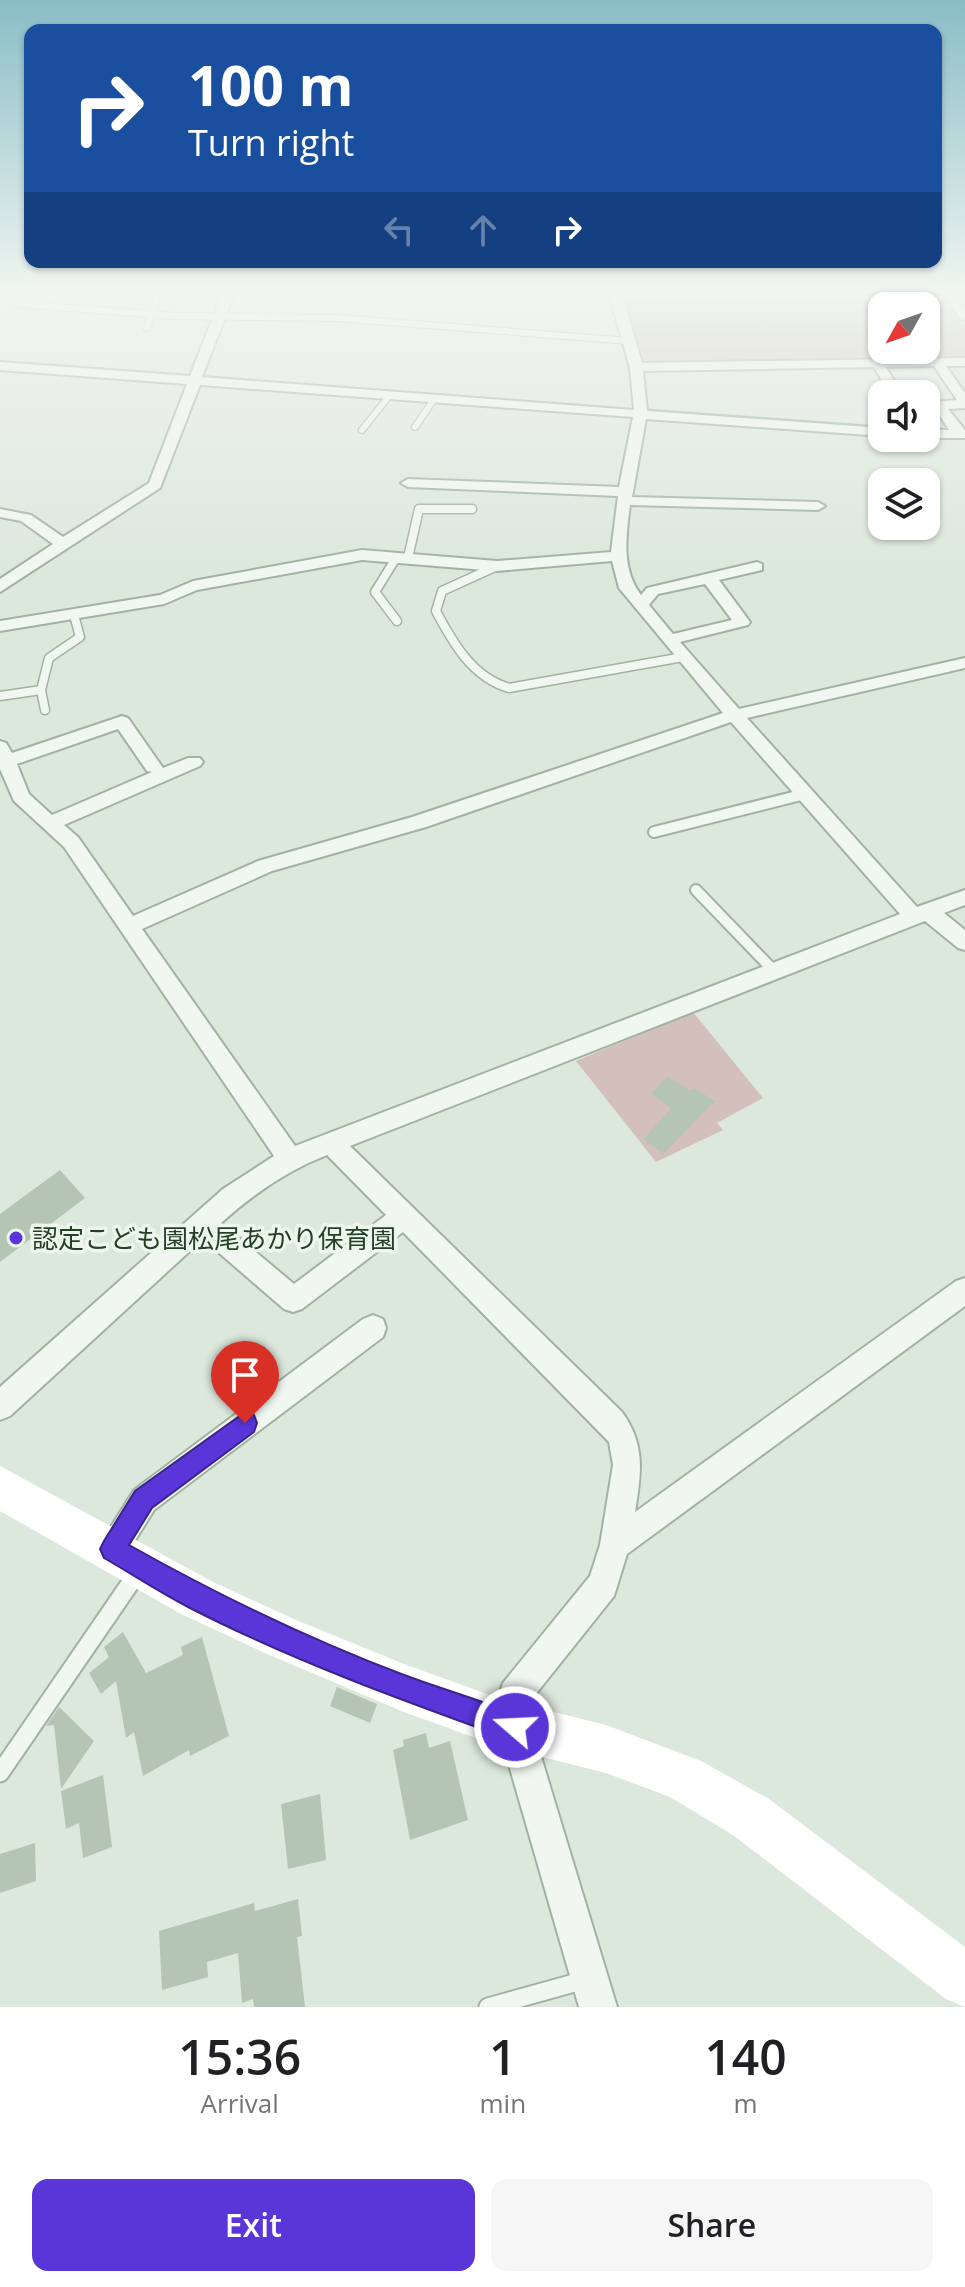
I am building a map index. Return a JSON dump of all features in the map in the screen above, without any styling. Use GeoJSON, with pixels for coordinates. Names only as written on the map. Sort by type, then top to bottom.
{"type":"FeatureCollection","features":[{"type":"Feature","properties":{"kind":"main road"},"geometry":{"type":"LineString","coordinates":[[0,1487],[197,1598],[281,1637],[404,1688],[515,1727],[606,1749],[684,1778],[751,1817],[965,1980]]}},
{"type":"Feature","properties":{"kind":"street"},"geometry":{"type":"LineString","coordinates":[[0,587],[155,485],[192,383]]}},
{"type":"Feature","properties":{"kind":"street"},"geometry":{"type":"LineString","coordinates":[[228,383],[868,431]]}},
{"type":"Feature","properties":{"kind":"street"},"geometry":{"type":"LineString","coordinates":[[638,383],[641,414],[625,496],[618,556],[620,573],[683,657],[805,794],[921,914],[965,942]]}},
{"type":"Feature","properties":{"kind":"street"},"geometry":{"type":"LineString","coordinates":[[951,383],[965,403],[939,405],[962,434]]}},
{"type":"Feature","properties":{"kind":"street"},"geometry":{"type":"LineString","coordinates":[[940,434],[962,434]]}},
{"type":"Feature","properties":{"kind":"street"},"geometry":{"type":"LineString","coordinates":[[408,483],[818,506]]}},
{"type":"Feature","properties":{"kind":"street"},"geometry":{"type":"LineString","coordinates":[[0,513],[26,518],[63,544]]}},
{"type":"Feature","properties":{"kind":"street"},"geometry":{"type":"LineString","coordinates":[[0,626],[164,599],[193,586],[362,555],[497,566],[618,556]]}},
{"type":"Feature","properties":{"kind":"street"},"geometry":{"type":"LineString","coordinates":[[641,605],[653,591],[757,567]]}},
{"type":"Feature","properties":{"kind":"street"},"geometry":{"type":"LineString","coordinates":[[669,640],[742,622],[709,578]]}},
{"type":"Feature","properties":{"kind":"street"},"geometry":{"type":"LineString","coordinates":[[130,926],[265,866],[419,822],[735,715],[965,663]]}},
{"type":"Feature","properties":{"kind":"street"},"geometry":{"type":"LineString","coordinates":[[154,767],[122,722],[2,754],[21,797],[71,842],[277,1143],[291,1158]]}},
{"type":"Feature","properties":{"kind":"street"},"geometry":{"type":"LineString","coordinates":[[50,825],[66,815],[194,762]]}},
{"type":"Feature","properties":{"kind":"street"},"geometry":{"type":"LineString","coordinates":[[0,1406],[232,1197],[291,1158],[965,897]]}},
{"type":"Feature","properties":{"kind":"street"},"geometry":{"type":"LineString","coordinates":[[330,1142],[564,1373],[622,1436],[628,1465],[615,1545],[603,1585],[515,1695],[515,1727],[594,1993]]}},
{"type":"Feature","properties":{"kind":"street"},"geometry":{"type":"LineString","coordinates":[[202,1223],[293,1300],[403,1217]]}},
{"type":"Feature","properties":{"kind":"street"},"geometry":{"type":"LineString","coordinates":[[615,1545],[965,1290]]}},
{"type":"Feature","properties":{"kind":"street"},"geometry":{"type":"LineString","coordinates":[[127,1558],[144,1500],[373,1328]]}},
{"type":"Feature","properties":{"kind":"lane"},"geometry":{"type":"LineString","coordinates":[[362,430],[390,395]]}},
{"type":"Feature","properties":{"kind":"lane"},"geometry":{"type":"LineString","coordinates":[[415,427],[435,398]]}},
{"type":"Feature","properties":{"kind":"lane"},"geometry":{"type":"LineString","coordinates":[[397,621],[375,592],[402,558],[419,509],[472,509]]}},
{"type":"Feature","properties":{"kind":"lane"},"geometry":{"type":"LineString","coordinates":[[497,566],[478,579],[442,591],[436,611],[452,640],[493,686],[509,688],[683,657]]}},
{"type":"Feature","properties":{"kind":"lane"},"geometry":{"type":"LineString","coordinates":[[45,710],[41,690],[49,658],[80,637],[74,615]]}},
{"type":"Feature","properties":{"kind":"lane"},"geometry":{"type":"LineString","coordinates":[[0,696],[41,690]]}},
{"type":"Feature","properties":{"kind":"lane"},"geometry":{"type":"LineString","coordinates":[[654,832],[805,794]]}},
{"type":"Feature","properties":{"kind":"lane"},"geometry":{"type":"LineString","coordinates":[[696,890],[774,971]]}},
{"type":"Feature","properties":{"kind":"lane"},"geometry":{"type":"LineString","coordinates":[[0,1773],[127,1558]]}},
{"type":"Feature","properties":{"kind":"lane"},"geometry":{"type":"LineString","coordinates":[[488,2007],[594,1993]]}},
{"type":"Feature","properties":{"kind":"shaded area"},"geometry":{"type":"Polygon","coordinates":[[[693,1012],[763,1098],[717,1123],[723,1130],[656,1162],[576,1061],[693,1012]]]}},
{"type":"Feature","properties":{"kind":"building"},"geometry":{"type":"Polygon","coordinates":[[[668,1076],[690,1091],[694,1088],[715,1101],[663,1154],[644,1139],[671,1108],[651,1094],[668,1076]]]}},
{"type":"Feature","properties":{"kind":"building","name":"認定こども園松尾あかり保育園"},"geometry":{"type":"Polygon","coordinates":[[[60,1170],[85,1198],[0,1262],[0,1214],[60,1170]]]}},
{"type":"Feature","properties":{"kind":"building"},"geometry":{"type":"Polygon","coordinates":[[[123,1632],[146,1673],[183,1655],[181,1647],[202,1637],[229,1736],[190,1756],[189,1750],[143,1776],[134,1732],[126,1738],[116,1681],[101,1694],[89,1673],[109,1657],[104,1647],[123,1632]]]}},
{"type":"Feature","properties":{"kind":"building"},"geometry":{"type":"Polygon","coordinates":[[[337,1687],[377,1704],[370,1723],[330,1706],[337,1687]]]}},
{"type":"Feature","properties":{"kind":"building"},"geometry":{"type":"Polygon","coordinates":[[[59,1707],[94,1741],[61,1789],[54,1725],[46,1726],[59,1707]]]}},
{"type":"Feature","properties":{"kind":"building"},"geometry":{"type":"Polygon","coordinates":[[[426,1733],[429,1748],[450,1741],[468,1820],[410,1840],[393,1750],[404,1746],[403,1740],[426,1733]]]}},
{"type":"Feature","properties":{"kind":"building"},"geometry":{"type":"Polygon","coordinates":[[[103,1775],[112,1847],[83,1858],[79,1823],[66,1829],[61,1791],[103,1775]]]}},
{"type":"Feature","properties":{"kind":"building"},"geometry":{"type":"Polygon","coordinates":[[[320,1794],[326,1860],[288,1869],[281,1804],[320,1794]]]}},
{"type":"Feature","properties":{"kind":"building"},"geometry":{"type":"Polygon","coordinates":[[[35,1843],[36,1881],[0,1893],[0,1854],[35,1843]]]}},
{"type":"Feature","properties":{"kind":"building"},"geometry":{"type":"Polygon","coordinates":[[[298,1899],[302,1936],[297,1937],[305,2007],[254,2007],[253,1999],[242,2003],[238,1953],[207,1962],[208,1977],[162,1990],[159,1931],[254,1903],[255,1911],[298,1899]]]}},
{"type":"Feature","properties":{"kind":"waterway"},"geometry":{"type":"LineString","coordinates":[[648,410],[868,426]]}},
{"type":"Feature","properties":{"kind":"place","name":"認定こども園松尾あかり保育園"},"geometry":{"type":"Point","coordinates":[16,1238]}},
{"type":"Feature","properties":{"kind":"route"},"geometry":{"type":"LineString","coordinates":[[245,1423],[144,1500],[112,1549],[197,1598],[281,1637],[404,1688],[515,1727]]}}]}
